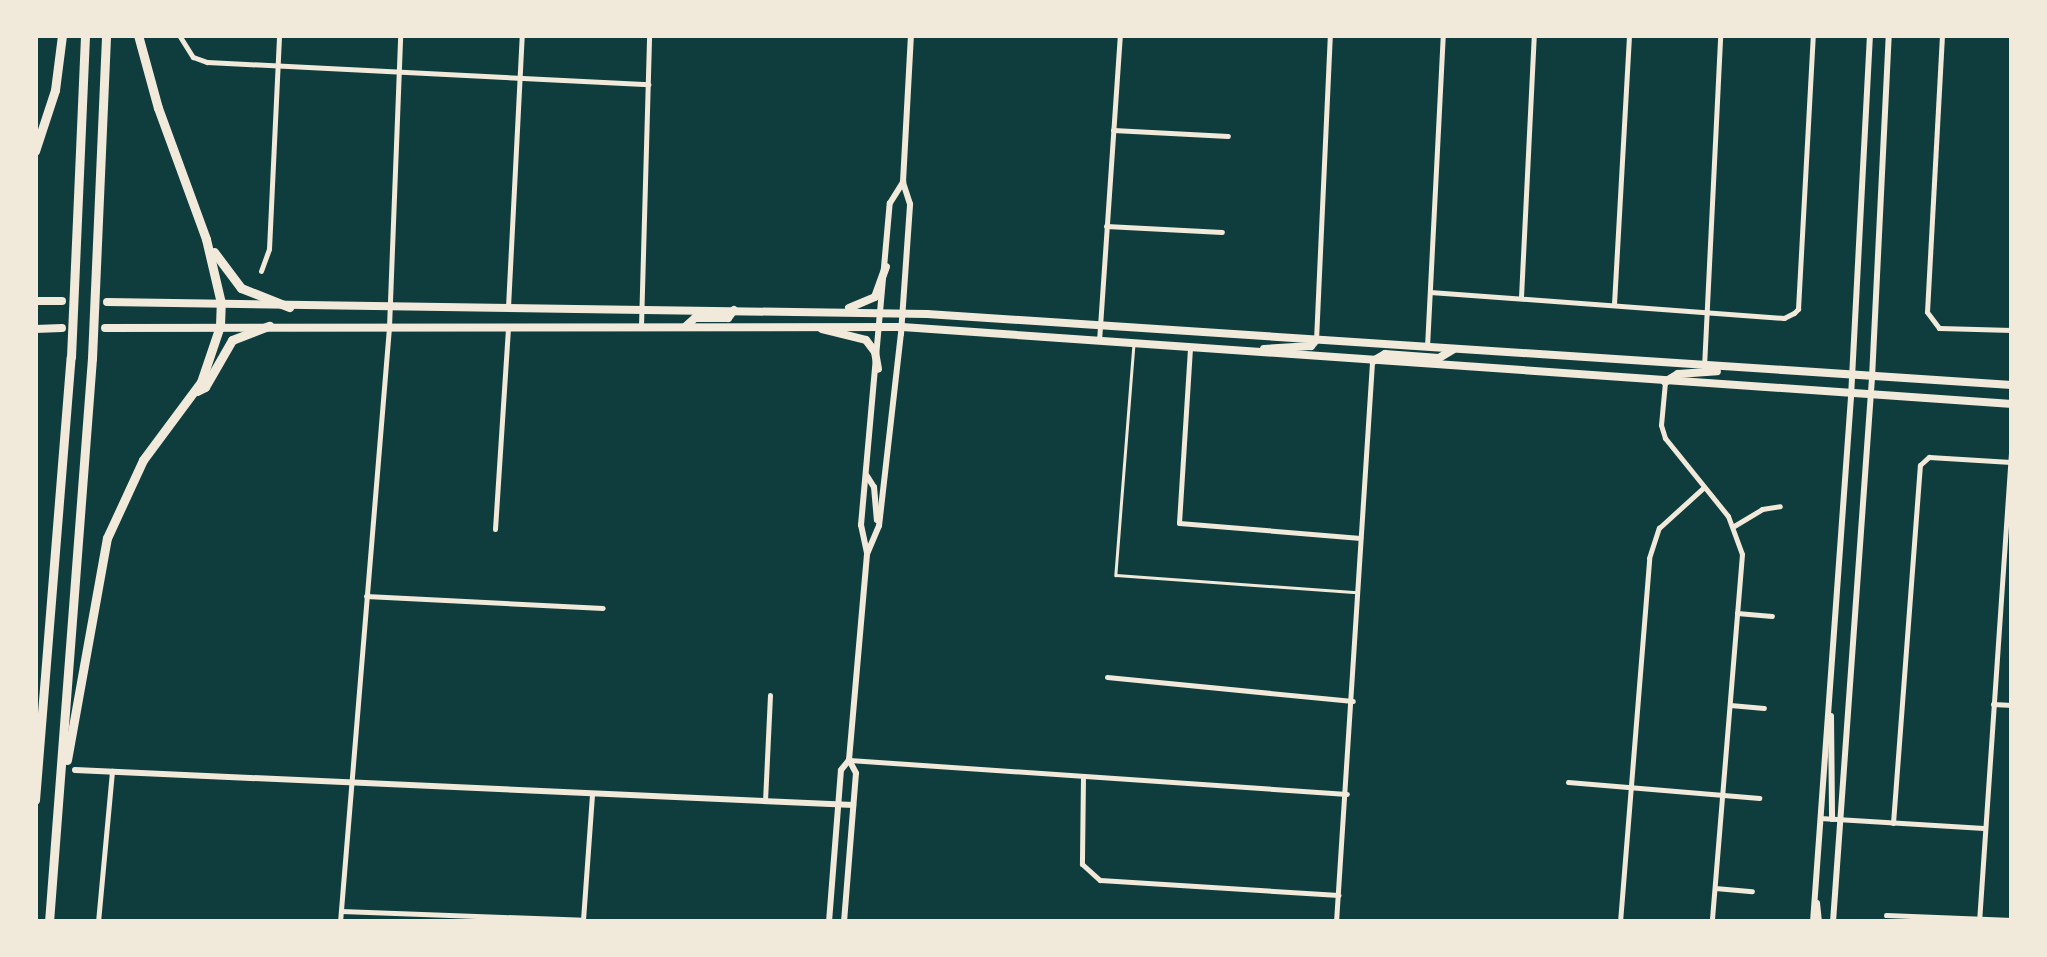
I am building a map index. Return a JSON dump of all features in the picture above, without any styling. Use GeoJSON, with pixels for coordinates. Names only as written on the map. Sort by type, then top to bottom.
{"type":"FeatureCollection","features":[{"type":"Feature","properties":{"kind":"highway"},"geometry":{"type":"LineString","coordinates":[[35,152],[55,90],[62,35]]}},
{"type":"Feature","properties":{"kind":"highway"},"geometry":{"type":"LineString","coordinates":[[35,800],[70,357],[84,35]]}},
{"type":"Feature","properties":{"kind":"highway"},"geometry":{"type":"LineString","coordinates":[[67,747],[92,358],[106,35]]}},
{"type":"Feature","properties":{"kind":"highway"},"geometry":{"type":"LineString","coordinates":[[49,922],[67,747],[107,538],[137,471],[194,393],[211,362],[220,326],[221,303],[206,239],[158,108],[138,35]]}},
{"type":"Feature","properties":{"kind":"highway"},"geometry":{"type":"LineString","coordinates":[[206,239],[241,288],[289,306]]}},
{"type":"Feature","properties":{"kind":"highway"},"geometry":{"type":"LineString","coordinates":[[194,393],[206,387],[232,340],[268,326]]}},
{"type":"Feature","properties":{"kind":"highway"},"geometry":{"type":"LineString","coordinates":[[35,777],[36,786]]}},
{"type":"Feature","properties":{"kind":"main road"},"geometry":{"type":"LineString","coordinates":[[844,922],[856,774],[849,760],[867,554],[878,526],[902,327],[910,204],[902,182],[911,35]]}},
{"type":"Feature","properties":{"kind":"main road"},"geometry":{"type":"LineString","coordinates":[[1816,922],[1815,886],[1852,397],[1870,35]]}},
{"type":"Feature","properties":{"kind":"main road"},"geometry":{"type":"LineString","coordinates":[[1833,922],[1836,819],[1872,378],[1889,35]]}},
{"type":"Feature","properties":{"kind":"main road"},"geometry":{"type":"LineString","coordinates":[[867,554],[861,525],[890,203],[902,182]]}},
{"type":"Feature","properties":{"kind":"main road"},"geometry":{"type":"LineString","coordinates":[[842,311],[874,297],[886,267]]}},
{"type":"Feature","properties":{"kind":"main road"},"geometry":{"type":"LineString","coordinates":[[35,301],[62,301]]}},
{"type":"Feature","properties":{"kind":"main road"},"geometry":{"type":"LineString","coordinates":[[107,302],[882,312],[2012,385]]}},
{"type":"Feature","properties":{"kind":"main road"},"geometry":{"type":"LineString","coordinates":[[686,326],[695,318],[728,318],[734,310]]}},
{"type":"Feature","properties":{"kind":"main road"},"geometry":{"type":"LineString","coordinates":[[105,328],[881,326],[1852,397],[2012,404]]}},
{"type":"Feature","properties":{"kind":"main road"},"geometry":{"type":"LineString","coordinates":[[813,327],[866,340],[876,352],[878,369]]}},
{"type":"Feature","properties":{"kind":"main road"},"geometry":{"type":"LineString","coordinates":[[35,329],[62,328]]}},
{"type":"Feature","properties":{"kind":"main road"},"geometry":{"type":"LineString","coordinates":[[1240,352],[1311,346],[1316,340]]}},
{"type":"Feature","properties":{"kind":"main road"},"geometry":{"type":"LineString","coordinates":[[1372,362],[1384,354],[1439,358],[1454,349]]}},
{"type":"Feature","properties":{"kind":"main road"},"geometry":{"type":"LineString","coordinates":[[1665,382],[1678,374],[1706,375],[1721,369]]}},
{"type":"Feature","properties":{"kind":"main road"},"geometry":{"type":"LineString","coordinates":[[867,476],[874,487],[878,526]]}},
{"type":"Feature","properties":{"kind":"main road"},"geometry":{"type":"LineString","coordinates":[[1829,695],[1836,819]]}},
{"type":"Feature","properties":{"kind":"main road"},"geometry":{"type":"LineString","coordinates":[[828,922],[841,770],[849,760]]}},
{"type":"Feature","properties":{"kind":"main road"},"geometry":{"type":"LineString","coordinates":[[74,770],[853,806]]}},
{"type":"Feature","properties":{"kind":"street"},"geometry":{"type":"LineString","coordinates":[[180,35],[186,50],[207,62],[648,84]]}},
{"type":"Feature","properties":{"kind":"street"},"geometry":{"type":"LineString","coordinates":[[261,271],[269,249],[279,35]]}},
{"type":"Feature","properties":{"kind":"street"},"geometry":{"type":"LineString","coordinates":[[340,922],[389,327],[400,35]]}},
{"type":"Feature","properties":{"kind":"street"},"geometry":{"type":"LineString","coordinates":[[508,310],[522,35]]}},
{"type":"Feature","properties":{"kind":"street"},"geometry":{"type":"LineString","coordinates":[[641,326],[650,35]]}},
{"type":"Feature","properties":{"kind":"street"},"geometry":{"type":"LineString","coordinates":[[1099,342],[1120,35]]}},
{"type":"Feature","properties":{"kind":"street"},"geometry":{"type":"LineString","coordinates":[[1316,340],[1330,35]]}},
{"type":"Feature","properties":{"kind":"street"},"geometry":{"type":"LineString","coordinates":[[1427,347],[1443,35]]}},
{"type":"Feature","properties":{"kind":"street"},"geometry":{"type":"LineString","coordinates":[[1521,298],[1534,35]]}},
{"type":"Feature","properties":{"kind":"street"},"geometry":{"type":"LineString","coordinates":[[1614,304],[1629,35]]}},
{"type":"Feature","properties":{"kind":"street"},"geometry":{"type":"LineString","coordinates":[[1704,368],[1720,35]]}},
{"type":"Feature","properties":{"kind":"street"},"geometry":{"type":"LineString","coordinates":[[1430,292],[1784,318],[1794,313],[1798,309],[1813,35]]}},
{"type":"Feature","properties":{"kind":"street"},"geometry":{"type":"LineString","coordinates":[[1942,35],[1927,312],[1932,324],[1940,328],[2012,330]]}},
{"type":"Feature","properties":{"kind":"street"},"geometry":{"type":"LineString","coordinates":[[1113,130],[1228,136]]}},
{"type":"Feature","properties":{"kind":"street"},"geometry":{"type":"LineString","coordinates":[[1106,226],[1222,232]]}},
{"type":"Feature","properties":{"kind":"street"},"geometry":{"type":"LineString","coordinates":[[495,529],[508,327]]}},
{"type":"Feature","properties":{"kind":"street"},"geometry":{"type":"LineString","coordinates":[[1190,348],[1179,523],[1360,538]]}},
{"type":"Feature","properties":{"kind":"street"},"geometry":{"type":"LineString","coordinates":[[1336,922],[1372,362]]}},
{"type":"Feature","properties":{"kind":"street"},"geometry":{"type":"LineString","coordinates":[[1665,382],[1661,426],[1665,438],[1734,526],[1742,554],[1712,922]]}},
{"type":"Feature","properties":{"kind":"street"},"geometry":{"type":"LineString","coordinates":[[1979,920],[2012,443]]}},
{"type":"Feature","properties":{"kind":"street"},"geometry":{"type":"LineString","coordinates":[[1892,823],[1920,465],[1924,460],[2011,462]]}},
{"type":"Feature","properties":{"kind":"street"},"geometry":{"type":"LineString","coordinates":[[1620,922],[1652,542],[1659,528],[1704,488]]}},
{"type":"Feature","properties":{"kind":"street"},"geometry":{"type":"LineString","coordinates":[[1734,526],[1762,509],[1780,506]]}},
{"type":"Feature","properties":{"kind":"street"},"geometry":{"type":"LineString","coordinates":[[366,596],[603,608]]}},
{"type":"Feature","properties":{"kind":"street"},"geometry":{"type":"LineString","coordinates":[[1737,614],[1772,616]]}},
{"type":"Feature","properties":{"kind":"street"},"geometry":{"type":"LineString","coordinates":[[1108,678],[1352,701]]}},
{"type":"Feature","properties":{"kind":"street"},"geometry":{"type":"LineString","coordinates":[[765,801],[770,695]]}},
{"type":"Feature","properties":{"kind":"street"},"geometry":{"type":"LineString","coordinates":[[1993,704],[2012,705]]}},
{"type":"Feature","properties":{"kind":"street"},"geometry":{"type":"LineString","coordinates":[[1730,705],[1764,708]]}},
{"type":"Feature","properties":{"kind":"street"},"geometry":{"type":"LineString","coordinates":[[849,760],[1347,794]]}},
{"type":"Feature","properties":{"kind":"street"},"geometry":{"type":"LineString","coordinates":[[98,922],[112,771]]}},
{"type":"Feature","properties":{"kind":"street"},"geometry":{"type":"LineString","coordinates":[[1084,776],[1082,864],[1100,880],[1339,895]]}},
{"type":"Feature","properties":{"kind":"street"},"geometry":{"type":"LineString","coordinates":[[1568,782],[1760,798]]}},
{"type":"Feature","properties":{"kind":"street"},"geometry":{"type":"LineString","coordinates":[[341,911],[583,921],[592,793]]}},
{"type":"Feature","properties":{"kind":"street"},"geometry":{"type":"LineString","coordinates":[[1820,818],[1984,828]]}},
{"type":"Feature","properties":{"kind":"street"},"geometry":{"type":"LineString","coordinates":[[1715,888],[1752,891]]}},
{"type":"Feature","properties":{"kind":"street"},"geometry":{"type":"LineString","coordinates":[[1886,915],[2012,920]]}},
{"type":"Feature","properties":{"kind":"lane"},"geometry":{"type":"LineString","coordinates":[[1134,344],[1116,575],[1357,592]]}}]}
